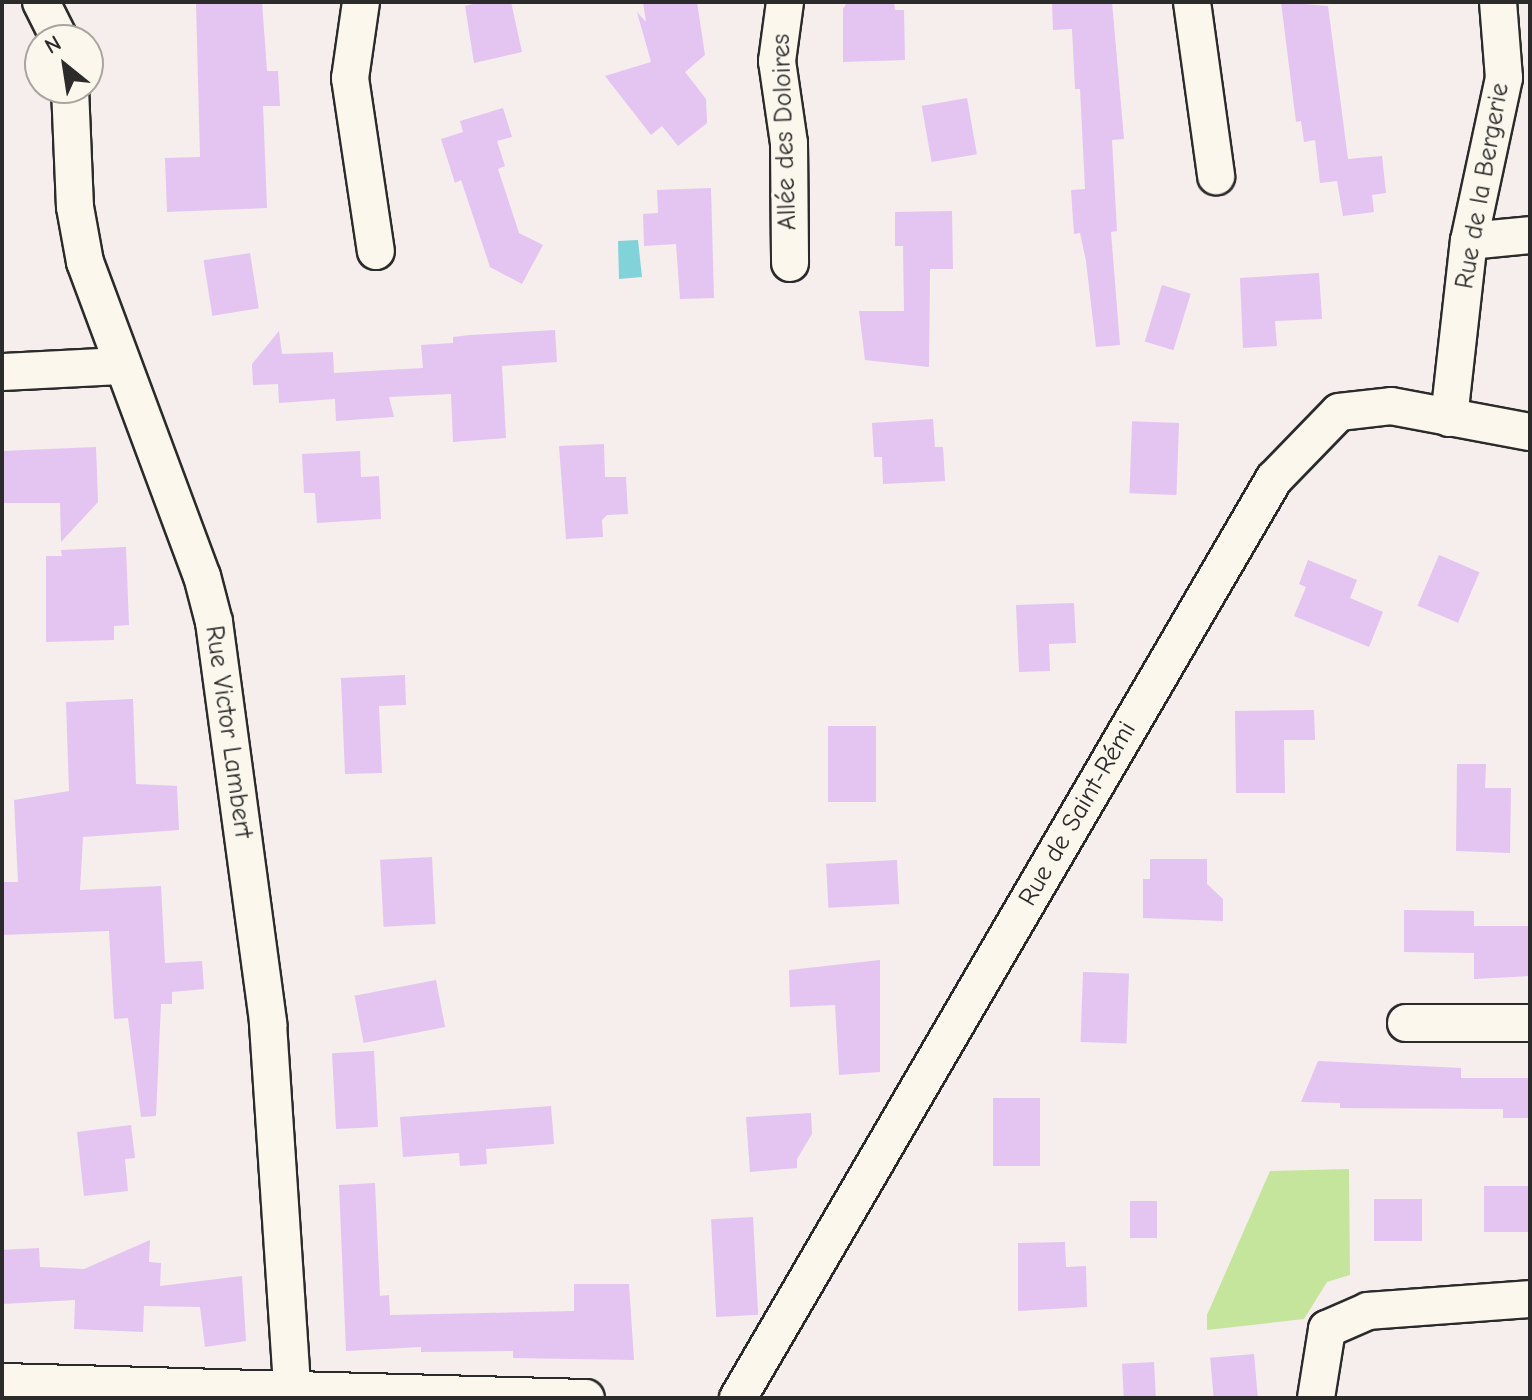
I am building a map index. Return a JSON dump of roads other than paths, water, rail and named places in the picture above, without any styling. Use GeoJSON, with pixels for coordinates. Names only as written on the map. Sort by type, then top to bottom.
{"type":"FeatureCollection","features":[{"type":"Feature","properties":{"kind":"street"},"geometry":{"type":"LineString","coordinates":[[41,2],[52,24]]}},
{"type":"Feature","properties":{"kind":"street"},"geometry":{"type":"LineString","coordinates":[[361,2],[350,86],[376,251]]}},
{"type":"Feature","properties":{"kind":"street","name":"Allée des Doloires"},"geometry":{"type":"LineString","coordinates":[[785,2],[777,61],[789,143],[790,263]]}},
{"type":"Feature","properties":{"kind":"street"},"geometry":{"type":"LineString","coordinates":[[1192,2],[1216,176]]}},
{"type":"Feature","properties":{"kind":"street","name":"Rue de la Bergerie"},"geometry":{"type":"LineString","coordinates":[[1449,418],[1469,241],[1504,78],[1498,2]]}},
{"type":"Feature","properties":{"kind":"street","name":"Rue Victor Lambert"},"geometry":{"type":"LineString","coordinates":[[71,104],[79,238],[122,366],[202,576],[214,622],[268,1024],[293,1394]]}},
{"type":"Feature","properties":{"kind":"street"},"geometry":{"type":"LineString","coordinates":[[1469,241],[1530,235]]}},
{"type":"Feature","properties":{"kind":"street"},"geometry":{"type":"LineString","coordinates":[[2,372],[122,366]]}},
{"type":"Feature","properties":{"kind":"street","name":"Rue de Saint-Rémi"},"geometry":{"type":"LineString","coordinates":[[738,1398],[1274,479],[1339,412],[1391,406],[1530,432]]}},
{"type":"Feature","properties":{"kind":"street"},"geometry":{"type":"LineString","coordinates":[[1406,1023],[1530,1023]]}},
{"type":"Feature","properties":{"kind":"street"},"geometry":{"type":"LineString","coordinates":[[1316,1398],[1327,1329],[1368,1311],[1530,1299]]}},
{"type":"Feature","properties":{"kind":"street"},"geometry":{"type":"LineString","coordinates":[[2,1382],[293,1394],[586,1398]]}},
{"type":"Feature","properties":{"kind":"water"},"geometry":{"type":"Polygon","coordinates":[[[638,240],[642,277],[619,279],[618,241],[638,240]]]}}]}
